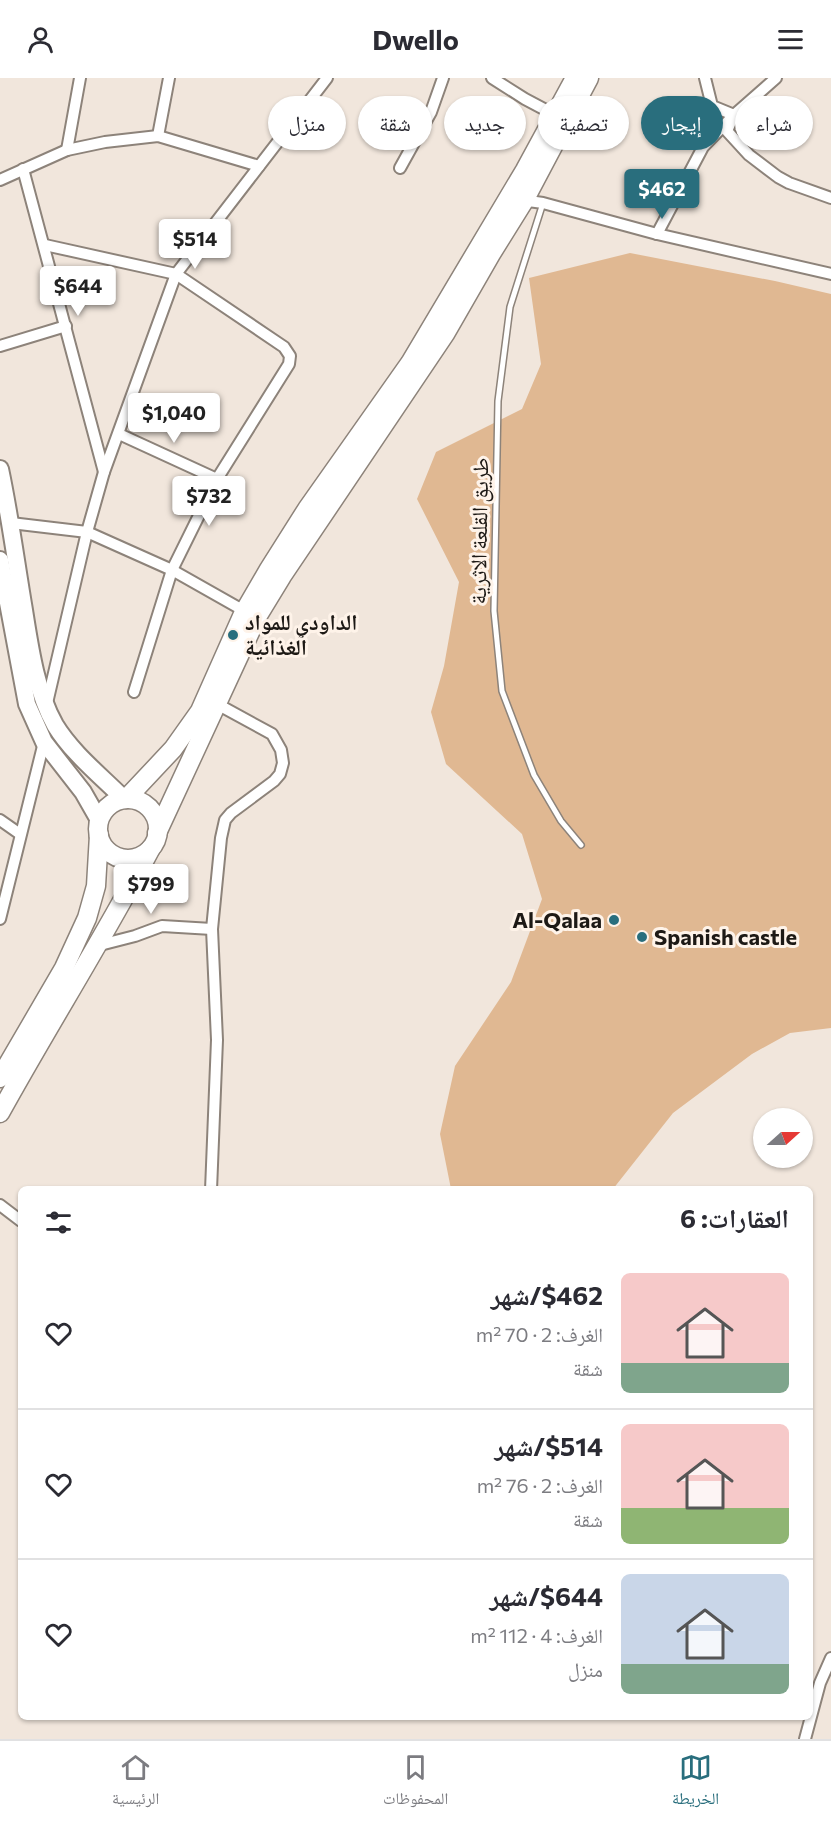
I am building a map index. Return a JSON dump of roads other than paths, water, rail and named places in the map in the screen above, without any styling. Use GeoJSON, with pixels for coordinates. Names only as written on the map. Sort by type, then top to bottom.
{"type":"FeatureCollection","features":[{"type":"Feature","properties":{"kind":"highway"},"geometry":{"type":"LineString","coordinates":[[568,96],[575,78]]}},
{"type":"Feature","properties":{"kind":"highway"},"geometry":{"type":"LineString","coordinates":[[576,96],[589,78]]}},
{"type":"Feature","properties":{"kind":"highway"},"geometry":{"type":"LineString","coordinates":[[0,1078],[64,968],[87,918],[96,886],[99,828],[108,806],[125,799],[173,749],[200,711],[307,509],[410,363],[517,198],[542,150]]}},
{"type":"Feature","properties":{"kind":"highway"},"geometry":{"type":"LineString","coordinates":[[0,1113],[154,841],[217,704],[251,614]]}},
{"type":"Feature","properties":{"kind":"highway"},"geometry":{"type":"LineString","coordinates":[[99,828],[108,851],[125,858],[143,854],[154,841],[158,824],[150,808],[143,803],[125,799]]}},
{"type":"Feature","properties":{"kind":"main road"},"geometry":{"type":"LineString","coordinates":[[0,469],[11,523],[31,655],[46,705],[65,740],[125,799]]}},
{"type":"Feature","properties":{"kind":"main road"},"geometry":{"type":"LineString","coordinates":[[0,560],[27,704],[44,742],[83,792],[99,828]]}},
{"type":"Feature","properties":{"kind":"street"},"geometry":{"type":"LineString","coordinates":[[67,150],[80,78]]}},
{"type":"Feature","properties":{"kind":"street"},"geometry":{"type":"LineString","coordinates":[[158,136],[169,78]]}},
{"type":"Feature","properties":{"kind":"street"},"geometry":{"type":"LineString","coordinates":[[46,705],[87,532],[104,472],[176,274],[327,78]]}},
{"type":"Feature","properties":{"kind":"street"},"geometry":{"type":"LineString","coordinates":[[400,168],[432,111],[443,78]]}},
{"type":"Feature","properties":{"kind":"street"},"geometry":{"type":"LineString","coordinates":[[492,78],[538,104]]}},
{"type":"Feature","properties":{"kind":"street"},"geometry":{"type":"LineString","coordinates":[[705,78],[712,106],[734,115]]}},
{"type":"Feature","properties":{"kind":"street"},"geometry":{"type":"LineString","coordinates":[[657,234],[703,147],[734,115],[776,78]]}},
{"type":"Feature","properties":{"kind":"street"},"geometry":{"type":"LineString","coordinates":[[734,115],[727,131],[749,155],[789,183],[831,198]]}},
{"type":"Feature","properties":{"kind":"street"},"geometry":{"type":"LineString","coordinates":[[0,180],[67,150],[105,142],[158,136],[259,166]]}},
{"type":"Feature","properties":{"kind":"street"},"geometry":{"type":"LineString","coordinates":[[23,169],[104,472]]}},
{"type":"Feature","properties":{"kind":"street"},"geometry":{"type":"LineString","coordinates":[[517,198],[657,234],[831,274]]}},
{"type":"Feature","properties":{"kind":"street"},"geometry":{"type":"LineString","coordinates":[[45,245],[176,274],[284,347],[290,356],[289,364],[218,479],[172,570],[134,692]]}},
{"type":"Feature","properties":{"kind":"street"},"geometry":{"type":"LineString","coordinates":[[0,346],[66,326]]}},
{"type":"Feature","properties":{"kind":"street"},"geometry":{"type":"LineString","coordinates":[[119,434],[218,479]]}},
{"type":"Feature","properties":{"kind":"street"},"geometry":{"type":"LineString","coordinates":[[11,523],[87,532],[172,570],[251,614]]}},
{"type":"Feature","properties":{"kind":"street"},"geometry":{"type":"LineString","coordinates":[[211,1186],[217,1040],[212,929],[221,838],[225,820],[236,808],[274,781],[280,774],[283,763],[278,741],[272,734],[217,704]]}},
{"type":"Feature","properties":{"kind":"street"},"geometry":{"type":"LineString","coordinates":[[0,919],[44,742]]}},
{"type":"Feature","properties":{"kind":"street"},"geometry":{"type":"LineString","coordinates":[[0,820],[20,834]]}},
{"type":"Feature","properties":{"kind":"street"},"geometry":{"type":"LineString","coordinates":[[96,946],[162,926],[212,929]]}},
{"type":"Feature","properties":{"kind":"street"},"geometry":{"type":"LineString","coordinates":[[0,1205],[18,1219]]}},
{"type":"Feature","properties":{"kind":"street"},"geometry":{"type":"LineString","coordinates":[[813,1709],[820,1683],[831,1658]]}},
{"type":"Feature","properties":{"kind":"street"},"geometry":{"type":"LineString","coordinates":[[805,1739],[810,1720]]}},
{"type":"Feature","properties":{"kind":"lane","name":"طريق القلعة الاثرية"},"geometry":{"type":"LineString","coordinates":[[543,203],[510,307],[498,401],[494,611],[502,692],[534,775],[561,821],[581,845]]}},
{"type":"Feature","properties":{"kind":"place","name":"الداودي للمواد الغذائية"},"geometry":{"type":"Point","coordinates":[233,635]}},
{"type":"Feature","properties":{"kind":"place","name":"Al-Qalaa"},"geometry":{"type":"Point","coordinates":[614,920]}},
{"type":"Feature","properties":{"kind":"place","name":"Spanish castle"},"geometry":{"type":"Point","coordinates":[642,937]}}]}
